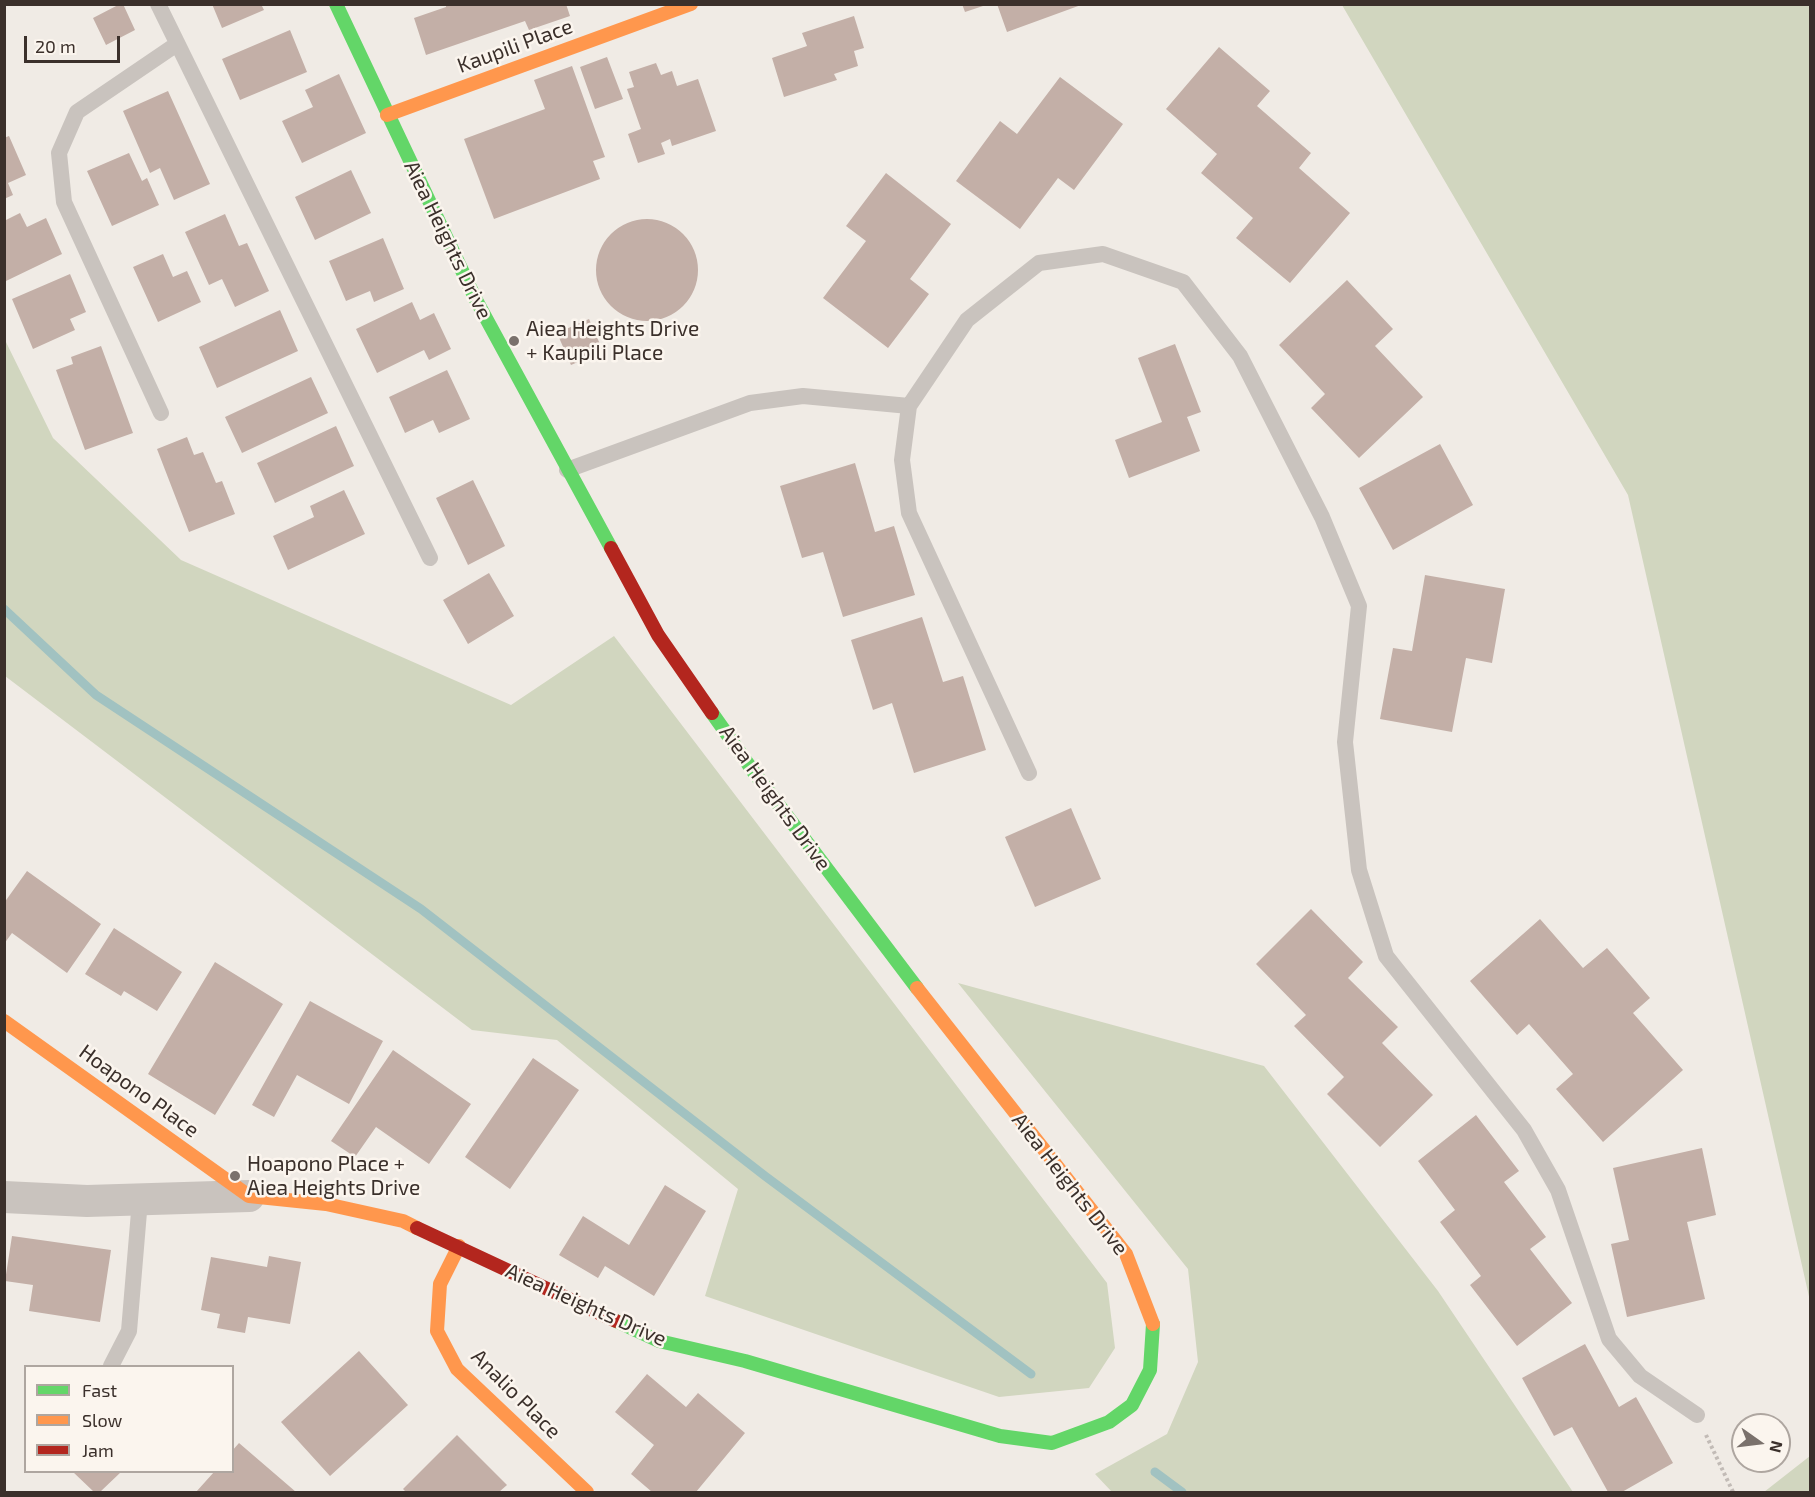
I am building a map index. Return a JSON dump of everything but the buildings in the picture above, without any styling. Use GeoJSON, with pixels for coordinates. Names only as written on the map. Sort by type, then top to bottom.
{"type":"FeatureCollection","features":[{"type":"Feature","properties":{"kind":"street","name":"Aiea Heights Drive"},"geometry":{"type":"LineString","coordinates":[[4,1197],[140,1200],[249,1196],[326,1204],[403,1221],[659,1341],[745,1361],[1000,1436],[1052,1443],[1108,1422],[1132,1405],[1150,1370],[1153,1319],[1126,1254],[912,981],[753,771],[658,635],[476,298],[336,4]]}},
{"type":"Feature","properties":{"kind":"street","name":"Kaupili Place"},"geometry":{"type":"LineString","coordinates":[[387,115],[692,4]]}},
{"type":"Feature","properties":{"kind":"street","name":"Hoapono Place"},"geometry":{"type":"LineString","coordinates":[[4,1021],[249,1196]]}},
{"type":"Feature","properties":{"kind":"street","name":"Analio Place"},"geometry":{"type":"LineString","coordinates":[[459,1246],[440,1284],[436,1331],[457,1369],[587,1492]]}},
{"type":"Feature","properties":{"kind":"lane"},"geometry":{"type":"LineString","coordinates":[[158,4],[430,558]]}},
{"type":"Feature","properties":{"kind":"lane"},"geometry":{"type":"LineString","coordinates":[[161,413],[64,202],[58,153],[78,112],[177,44]]}},
{"type":"Feature","properties":{"kind":"lane"},"geometry":{"type":"LineString","coordinates":[[1029,773],[909,513],[902,459],[909,406],[968,320],[1039,263],[1103,254],[1183,282],[1240,357],[1322,517],[1359,606],[1345,742],[1359,870],[1386,956],[1524,1130],[1558,1190],[1609,1339],[1640,1376],[1696,1415]]}},
{"type":"Feature","properties":{"kind":"lane"},"geometry":{"type":"LineString","coordinates":[[567,470],[750,403],[803,396],[909,406]]}},
{"type":"Feature","properties":{"kind":"lane"},"geometry":{"type":"LineString","coordinates":[[112,1365],[129,1330],[140,1200]]}},
{"type":"Feature","properties":{"kind":"path"},"geometry":{"type":"LineString","coordinates":[[1696,1415],[1733,1492]]}},
{"type":"Feature","properties":{"kind":"green space"},"geometry":{"type":"Polygon","coordinates":[[[1342,5],[1810,5],[1810,1301],[1628,495],[1342,5]]]}},
{"type":"Feature","properties":{"kind":"green space"},"geometry":{"type":"Polygon","coordinates":[[[5,340],[53,438],[181,560],[511,705],[614,636],[1107,1283],[1115,1348],[1089,1388],[999,1397],[705,1296],[738,1189],[557,1040],[472,1030],[5,676],[5,340]]]}},
{"type":"Feature","properties":{"kind":"green space"},"geometry":{"type":"Polygon","coordinates":[[[958,983],[1264,1066],[1438,1291],[1573,1492],[1112,1492],[1095,1474],[1167,1434],[1198,1362],[1188,1269],[958,983]]]}},
{"type":"Feature","properties":{"kind":"green space"},"geometry":{"type":"Polygon","coordinates":[[[1810,1456],[1810,1492],[1764,1492],[1791,1473],[1810,1456]]]}},
{"type":"Feature","properties":{"kind":"waterway"},"geometry":{"type":"LineString","coordinates":[[4,609],[96,695],[421,909],[765,1176],[1031,1374]]}},
{"type":"Feature","properties":{"kind":"waterway"},"geometry":{"type":"LineString","coordinates":[[1155,1472],[1182,1492]]}},
{"type":"Feature","properties":{"kind":"traffic: fast"},"geometry":{"type":"LineString","coordinates":[[336,4],[475,298],[611,548]]}},
{"type":"Feature","properties":{"kind":"traffic: fast"},"geometry":{"type":"LineString","coordinates":[[712,713],[917,988]]}},
{"type":"Feature","properties":{"kind":"traffic: fast"},"geometry":{"type":"LineString","coordinates":[[616,1321],[659,1341],[745,1361],[1000,1436],[1052,1443],[1109,1422],[1132,1405],[1150,1370],[1153,1324]]}},
{"type":"Feature","properties":{"kind":"traffic: slow"},"geometry":{"type":"LineString","coordinates":[[387,115],[691,4]]}},
{"type":"Feature","properties":{"kind":"traffic: slow"},"geometry":{"type":"LineString","coordinates":[[917,988],[1126,1254],[1153,1324]]}},
{"type":"Feature","properties":{"kind":"traffic: slow"},"geometry":{"type":"LineString","coordinates":[[4,1021],[249,1196],[326,1204],[403,1221],[417,1228]]}},
{"type":"Feature","properties":{"kind":"traffic: slow"},"geometry":{"type":"LineString","coordinates":[[459,1246],[440,1284],[437,1331],[457,1369],[587,1492]]}},
{"type":"Feature","properties":{"kind":"traffic: jam"},"geometry":{"type":"LineString","coordinates":[[611,548],[658,635],[712,713]]}},
{"type":"Feature","properties":{"kind":"traffic: jam"},"geometry":{"type":"LineString","coordinates":[[417,1228],[616,1321]]}},
{"type":"Feature","properties":{"kind":"place","name":"Aiea Heights Drive + Kaupili Place"},"geometry":{"type":"Point","coordinates":[514,341]}},
{"type":"Feature","properties":{"kind":"place","name":"Hoapono Place + Aiea Heights Drive"},"geometry":{"type":"Point","coordinates":[235,1176]}}]}
